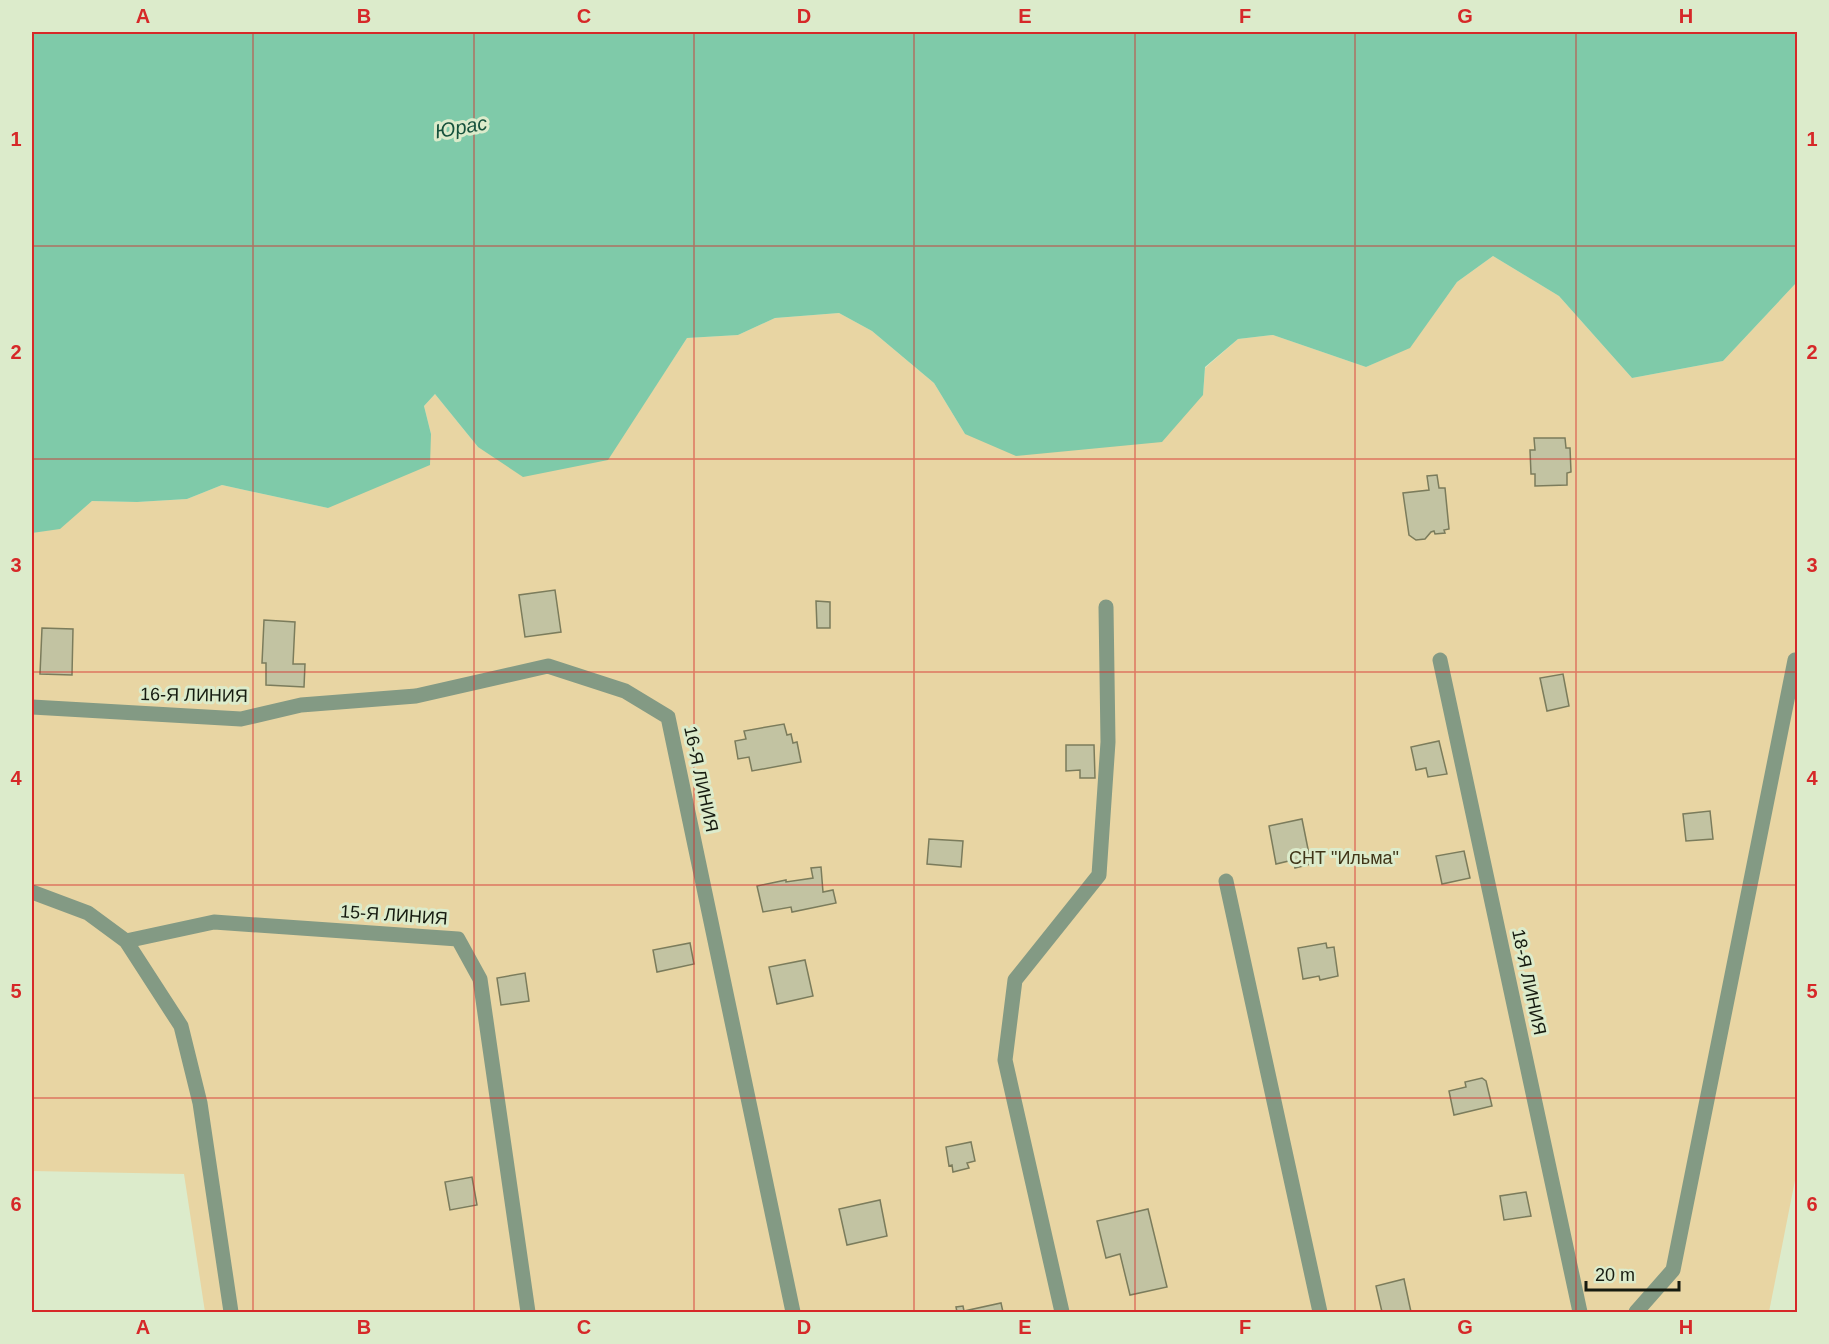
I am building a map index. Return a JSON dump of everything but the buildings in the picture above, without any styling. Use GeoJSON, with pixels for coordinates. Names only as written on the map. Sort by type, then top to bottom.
{"type":"FeatureCollection","features":[{"type":"Feature","properties":{"kind":"street"},"geometry":{"type":"LineString","coordinates":[[1062,1312],[1005,1060],[1015,980],[1099,875],[1108,742],[1106,607]]}},
{"type":"Feature","properties":{"kind":"street","name":"18-Я ЛИНИЯ"},"geometry":{"type":"LineString","coordinates":[[1440,660],[1580,1312]]}},
{"type":"Feature","properties":{"kind":"street"},"geometry":{"type":"LineString","coordinates":[[1636,1312],[1673,1270],[1795,660]]}},
{"type":"Feature","properties":{"kind":"street","name":"16-Я ЛИНИЯ"},"geometry":{"type":"LineString","coordinates":[[32,707],[241,719],[301,705],[416,696],[548,666],[625,691],[668,717],[793,1312]]}},
{"type":"Feature","properties":{"kind":"street"},"geometry":{"type":"LineString","coordinates":[[1226,881],[1320,1312]]}},
{"type":"Feature","properties":{"kind":"street"},"geometry":{"type":"LineString","coordinates":[[32,892],[88,913],[126,941],[181,1026],[200,1103],[231,1312]]}},
{"type":"Feature","properties":{"kind":"street","name":"15-Я ЛИНИЯ"},"geometry":{"type":"LineString","coordinates":[[126,941],[214,922],[458,939],[480,979],[528,1312]]}},
{"type":"Feature","properties":{"kind":"green space","name":"СНТ \"Ильма\""},"geometry":{"type":"Polygon","coordinates":[[[1493,256],[1559,296],[1632,378],[1723,361],[1797,282],[1798,1165],[1769,1312],[205,1312],[184,1174],[32,1171],[32,533],[60,528],[92,501],[137,502],[187,499],[222,485],[328,508],[431,434],[424,406],[435,394],[478,447],[607,460],[687,338],[738,335],[775,318],[839,313],[872,331],[934,383],[965,434],[1203,395],[1205,368],[1238,339],[1273,335],[1366,367],[1410,347],[1457,282],[1493,256]]]}},
{"type":"Feature","properties":{"kind":"water","name":"Юрас"},"geometry":{"type":"Polygon","coordinates":[[[32,32],[1797,32],[1797,282],[1723,361],[1632,378],[1559,296],[1493,256],[1457,282],[1410,348],[1366,367],[1273,335],[1238,339],[1205,367],[1203,395],[1162,442],[1016,456],[965,434],[934,383],[872,331],[839,313],[775,318],[738,335],[687,338],[608,460],[523,477],[478,447],[435,394],[424,406],[431,434],[430,465],[328,508],[222,485],[187,499],[137,502],[92,501],[60,529],[32,533],[32,32]]]}}]}
